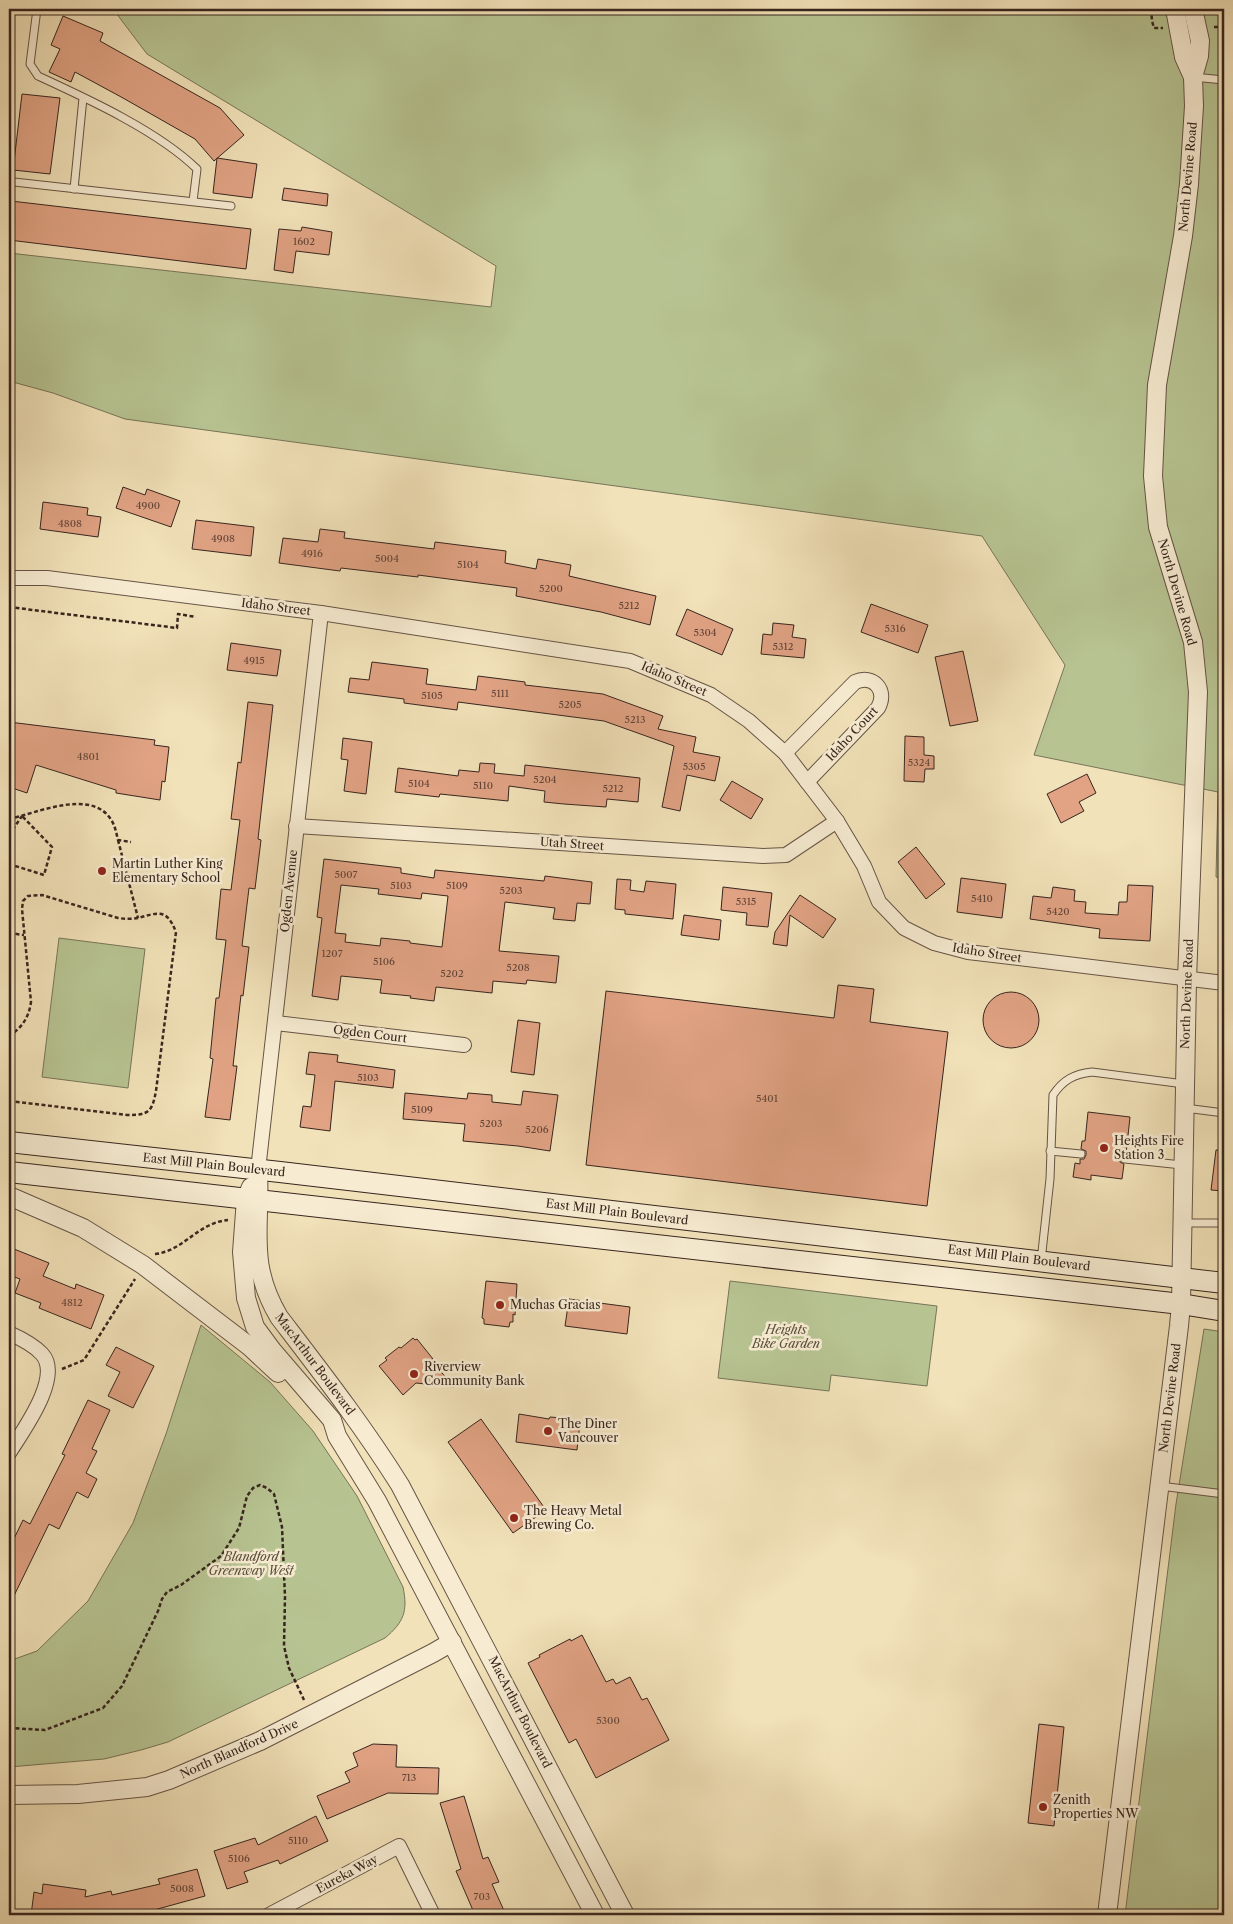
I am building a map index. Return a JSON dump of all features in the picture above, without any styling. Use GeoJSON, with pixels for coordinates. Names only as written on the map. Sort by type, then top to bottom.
{"type":"FeatureCollection","features":[{"type":"Feature","properties":{"kind":"main road","name":"East Mill Plain Boulevard"},"geometry":{"type":"LineString","coordinates":[[9,1142],[1224,1283]]}},
{"type":"Feature","properties":{"kind":"main road"},"geometry":{"type":"LineString","coordinates":[[9,1172],[1180,1304],[1224,1311]]}},
{"type":"Feature","properties":{"kind":"main road"},"geometry":{"type":"LineString","coordinates":[[684,1249],[690,1236],[790,1245],[823,1236]]}},
{"type":"Feature","properties":{"kind":"main road"},"geometry":{"type":"LineString","coordinates":[[850,1267],[856,1257],[866,1254],[979,1267],[1010,1257]]}},
{"type":"Feature","properties":{"kind":"street","name":"North Devine Road"},"geometry":{"type":"LineString","coordinates":[[1175,9],[1184,58],[1193,77]]}},
{"type":"Feature","properties":{"kind":"street","name":"North Devine Road"},"geometry":{"type":"LineString","coordinates":[[1107,1915],[1158,1486],[1175,1364],[1180,1304],[1187,979],[1198,692],[1193,642],[1158,527],[1153,476],[1158,385],[1183,236],[1189,184],[1194,106],[1193,77],[1199,56],[1200,41],[1193,9]]}},
{"type":"Feature","properties":{"kind":"street","name":"Idaho Street"},"geometry":{"type":"LineString","coordinates":[[9,578],[47,578],[321,613],[630,661],[711,695],[748,721],[785,753],[837,821],[864,866],[880,902],[904,928],[934,943],[968,952],[1224,983]]}},
{"type":"Feature","properties":{"kind":"street","name":"Ogden Avenue"},"geometry":{"type":"LineString","coordinates":[[258,1170],[321,613]]}},
{"type":"Feature","properties":{"kind":"street","name":"Idaho Court"},"geometry":{"type":"LineString","coordinates":[[785,753],[855,682],[865,679],[871,680],[879,687],[882,698],[878,708],[807,782]]}},
{"type":"Feature","properties":{"kind":"street","name":"Utah Street"},"geometry":{"type":"LineString","coordinates":[[296,826],[763,856],[786,855],[837,821]]}},
{"type":"Feature","properties":{"kind":"street","name":"Ogden Court"},"geometry":{"type":"LineString","coordinates":[[276,1023],[464,1045]]}},
{"type":"Feature","properties":{"kind":"street","name":"MacArthur Boulevard"},"geometry":{"type":"LineString","coordinates":[[258,1170],[253,1199],[243,1236],[246,1298],[255,1326],[272,1350],[332,1420],[337,1436],[377,1500],[595,1915]]}},
{"type":"Feature","properties":{"kind":"street"},"geometry":{"type":"LineString","coordinates":[[9,1196],[83,1228],[144,1265],[260,1356],[284,1380],[323,1426],[337,1436]]}},
{"type":"Feature","properties":{"kind":"street","name":"MacArthur Boulevard"},"geometry":{"type":"LineString","coordinates":[[253,1199],[257,1252],[262,1280],[272,1304],[279,1317],[378,1450],[400,1485],[625,1915]]}},
{"type":"Feature","properties":{"kind":"street"},"geometry":{"type":"LineString","coordinates":[[9,1333],[22,1339],[43,1355],[49,1375],[37,1407],[9,1453]]}},
{"type":"Feature","properties":{"kind":"street","name":"North Blandford Drive"},"geometry":{"type":"LineString","coordinates":[[9,1795],[78,1794],[147,1787],[169,1780],[260,1741],[452,1642]]}},
{"type":"Feature","properties":{"kind":"street","name":"Eureka Way"},"geometry":{"type":"LineString","coordinates":[[269,1915],[399,1846],[433,1915]]}},
{"type":"Feature","properties":{"kind":"lane"},"geometry":{"type":"LineString","coordinates":[[37,9],[30,64],[38,76],[128,121],[182,155],[197,169],[193,201]]}},
{"type":"Feature","properties":{"kind":"lane"},"geometry":{"type":"LineString","coordinates":[[1193,77],[1224,80]]}},
{"type":"Feature","properties":{"kind":"lane"},"geometry":{"type":"LineString","coordinates":[[74,189],[83,98]]}},
{"type":"Feature","properties":{"kind":"lane"},"geometry":{"type":"LineString","coordinates":[[14,182],[231,206]]}},
{"type":"Feature","properties":{"kind":"lane"},"geometry":{"type":"LineString","coordinates":[[1041,1261],[1050,1179],[1053,1095],[1060,1085],[1080,1073],[1092,1072],[1184,1084]]}},
{"type":"Feature","properties":{"kind":"lane"},"geometry":{"type":"LineString","coordinates":[[1184,1107],[1224,1113]]}},
{"type":"Feature","properties":{"kind":"lane"},"geometry":{"type":"LineString","coordinates":[[1050,1151],[1081,1154]]}},
{"type":"Feature","properties":{"kind":"lane"},"geometry":{"type":"LineString","coordinates":[[1125,1159],[1182,1165]]}},
{"type":"Feature","properties":{"kind":"lane"},"geometry":{"type":"LineString","coordinates":[[1181,1223],[1224,1223]]}},
{"type":"Feature","properties":{"kind":"lane"},"geometry":{"type":"LineString","coordinates":[[1158,1486],[1224,1494]]}},
{"type":"Feature","properties":{"kind":"path"},"geometry":{"type":"LineString","coordinates":[[1151,9],[1154,28],[1170,29]]}},
{"type":"Feature","properties":{"kind":"path"},"geometry":{"type":"LineString","coordinates":[[9,608],[176,628],[178,614],[196,617]]}},
{"type":"Feature","properties":{"kind":"path"},"geometry":{"type":"LineString","coordinates":[[9,819],[66,804],[94,806],[101,810],[111,819],[138,918]]}},
{"type":"Feature","properties":{"kind":"path"},"geometry":{"type":"LineString","coordinates":[[9,835],[22,816]]}},
{"type":"Feature","properties":{"kind":"path"},"geometry":{"type":"LineString","coordinates":[[9,864],[44,874],[52,847],[22,816]]}},
{"type":"Feature","properties":{"kind":"path"},"geometry":{"type":"LineString","coordinates":[[118,840],[131,842]]}},
{"type":"Feature","properties":{"kind":"path"},"geometry":{"type":"LineString","coordinates":[[9,1036],[28,1017],[31,1002],[22,909],[24,901],[28,896],[34,894],[42,895],[118,918],[138,918],[157,913],[166,916],[172,922],[176,932],[156,1091],[149,1111],[142,1115],[127,1115],[9,1101]]}},
{"type":"Feature","properties":{"kind":"path"},"geometry":{"type":"LineString","coordinates":[[9,933],[24,935]]}},
{"type":"Feature","properties":{"kind":"path"},"geometry":{"type":"LineString","coordinates":[[9,1728],[45,1730],[103,1708],[122,1686],[162,1599],[168,1592],[182,1585],[221,1556],[239,1528],[247,1496],[253,1488],[260,1485],[274,1494],[282,1527],[285,1597],[284,1646],[289,1668],[312,1715]]}},
{"type":"Feature","properties":{"kind":"green space"},"geometry":{"type":"Polygon","coordinates":[[[113,9],[1224,9],[1224,878],[1216,877],[1218,792],[1034,755],[1065,665],[982,536],[125,419],[53,393],[9,381],[9,253],[491,307],[496,266],[147,54],[113,9]]]}},
{"type":"Feature","properties":{"kind":"green space"},"geometry":{"type":"Polygon","coordinates":[[[59,938],[145,949],[128,1088],[42,1077],[59,938]]]}},
{"type":"Feature","properties":{"kind":"green space","name":"Heights Bike Garden"},"geometry":{"type":"Polygon","coordinates":[[[730,1281],[937,1306],[927,1386],[831,1375],[829,1391],[718,1378],[730,1281]]]}},
{"type":"Feature","properties":{"kind":"green space","name":"Blandford Greenway West"},"geometry":{"type":"Polygon","coordinates":[[[201,1325],[270,1382],[313,1431],[357,1496],[403,1587],[405,1609],[403,1615],[397,1627],[385,1638],[168,1742],[104,1759],[9,1767],[9,1661],[37,1651],[88,1601],[133,1523],[166,1434],[201,1325]]]}},
{"type":"Feature","properties":{"kind":"green space"},"geometry":{"type":"Polygon","coordinates":[[[1204,1329],[1224,1332],[1224,1915],[1125,1915],[1176,1504],[1204,1329]]]}},
{"type":"Feature","properties":{"kind":"building"},"geometry":{"type":"Polygon","coordinates":[[[63,16],[103,33],[100,41],[220,108],[244,135],[214,161],[195,139],[75,72],[71,82],[49,72],[60,49],[51,45],[63,16]]]}},
{"type":"Feature","properties":{"kind":"building"},"geometry":{"type":"Polygon","coordinates":[[[22,94],[60,98],[50,174],[13,170],[22,94]]]}},
{"type":"Feature","properties":{"kind":"building"},"geometry":{"type":"Polygon","coordinates":[[[217,158],[257,164],[252,198],[213,193],[217,158]]]}},
{"type":"Feature","properties":{"kind":"building"},"geometry":{"type":"Polygon","coordinates":[[[284,188],[328,194],[327,206],[282,200],[284,188]]]}},
{"type":"Feature","properties":{"kind":"building"},"geometry":{"type":"Polygon","coordinates":[[[11,201],[251,229],[246,269],[9,240],[11,201]]]}},
{"type":"Feature","properties":{"kind":"building"},"geometry":{"type":"Polygon","coordinates":[[[302,227],[332,232],[329,255],[296,251],[293,273],[274,270],[279,229],[301,231],[302,227]]]}},
{"type":"Feature","properties":{"kind":"building"},"geometry":{"type":"Polygon","coordinates":[[[123,487],[145,495],[147,489],[180,501],[171,527],[116,508],[123,487]]]}},
{"type":"Feature","properties":{"kind":"building"},"geometry":{"type":"Polygon","coordinates":[[[43,502],[88,508],[87,515],[101,517],[98,537],[40,529],[43,502]]]}},
{"type":"Feature","properties":{"kind":"building"},"geometry":{"type":"Polygon","coordinates":[[[196,520],[254,527],[251,556],[192,549],[196,520]]]}},
{"type":"Feature","properties":{"kind":"building"},"geometry":{"type":"Polygon","coordinates":[[[320,529],[345,532],[344,538],[434,549],[435,542],[506,551],[505,563],[536,569],[538,559],[571,565],[569,576],[656,596],[650,625],[601,612],[516,596],[517,588],[418,575],[418,577],[341,568],[340,571],[279,563],[283,538],[318,542],[320,529]]]}},
{"type":"Feature","properties":{"kind":"building"},"geometry":{"type":"Polygon","coordinates":[[[871,604],[928,625],[918,653],[861,632],[871,604]]]}},
{"type":"Feature","properties":{"kind":"building"},"geometry":{"type":"Polygon","coordinates":[[[687,609],[733,629],[722,655],[676,635],[687,609]]]}},
{"type":"Feature","properties":{"kind":"building"},"geometry":{"type":"Polygon","coordinates":[[[773,623],[794,625],[792,637],[806,639],[804,658],[761,654],[763,634],[772,635],[773,623]]]}},
{"type":"Feature","properties":{"kind":"building"},"geometry":{"type":"Polygon","coordinates":[[[231,643],[281,650],[277,676],[227,670],[231,643]]]}},
{"type":"Feature","properties":{"kind":"building"},"geometry":{"type":"Polygon","coordinates":[[[963,651],[978,721],[950,726],[935,657],[963,651]]]}},
{"type":"Feature","properties":{"kind":"building"},"geometry":{"type":"Polygon","coordinates":[[[372,662],[428,669],[426,684],[476,690],[478,676],[525,682],[525,685],[603,694],[663,716],[658,729],[696,737],[693,752],[720,757],[715,781],[687,775],[680,811],[662,807],[674,746],[604,721],[458,702],[457,710],[404,703],[404,699],[348,692],[350,678],[369,680],[372,662]]]}},
{"type":"Feature","properties":{"kind":"building"},"geometry":{"type":"Polygon","coordinates":[[[248,702],[273,705],[258,839],[261,840],[255,889],[249,888],[242,946],[249,947],[243,996],[241,995],[233,1066],[237,1066],[230,1120],[205,1117],[213,1059],[210,1058],[216,998],[219,998],[226,940],[216,939],[221,889],[231,890],[240,820],[231,819],[238,762],[241,763],[248,702]]]}},
{"type":"Feature","properties":{"kind":"building"},"geometry":{"type":"Polygon","coordinates":[[[9,722],[155,740],[154,745],[169,747],[165,782],[162,781],[160,800],[116,793],[116,790],[36,765],[27,793],[9,787],[9,722]]]}},
{"type":"Feature","properties":{"kind":"building"},"geometry":{"type":"Polygon","coordinates":[[[905,736],[924,737],[924,755],[934,756],[934,769],[925,769],[924,782],[904,781],[905,736]]]}},
{"type":"Feature","properties":{"kind":"building"},"geometry":{"type":"Polygon","coordinates":[[[343,738],[372,742],[366,794],[344,791],[348,760],[341,759],[343,738]]]}},
{"type":"Feature","properties":{"kind":"building"},"geometry":{"type":"Polygon","coordinates":[[[480,763],[495,764],[494,773],[524,776],[525,765],[640,778],[638,802],[607,799],[606,807],[544,802],[545,791],[509,786],[508,801],[440,794],[439,797],[395,792],[398,768],[458,776],[459,770],[479,772],[480,763]]]}},
{"type":"Feature","properties":{"kind":"building"},"geometry":{"type":"Polygon","coordinates":[[[1087,774],[1096,793],[1079,802],[1084,811],[1061,823],[1047,794],[1087,774]]]}},
{"type":"Feature","properties":{"kind":"building"},"geometry":{"type":"Polygon","coordinates":[[[732,781],[763,799],[751,819],[720,800],[732,781]]]}},
{"type":"Feature","properties":{"kind":"building"},"geometry":{"type":"Polygon","coordinates":[[[916,847],[945,884],[926,899],[898,862],[916,847]]]}},
{"type":"Feature","properties":{"kind":"building"},"geometry":{"type":"Polygon","coordinates":[[[324,859],[401,868],[401,873],[434,878],[435,870],[544,881],[545,876],[592,882],[590,904],[577,903],[575,921],[553,919],[555,908],[505,902],[499,951],[559,956],[556,983],[527,980],[526,984],[493,981],[492,993],[436,987],[434,1001],[410,998],[411,996],[380,993],[382,980],[341,976],[338,1000],[312,996],[322,918],[317,917],[324,859]],[[341,885],[335,933],[346,934],[345,942],[380,946],[381,938],[442,947],[448,896],[422,893],[421,899],[378,894],[379,889],[341,885]]]}},
{"type":"Feature","properties":{"kind":"building"},"geometry":{"type":"Polygon","coordinates":[[[961,878],[1006,884],[1002,918],[957,912],[961,878]]]}},
{"type":"Feature","properties":{"kind":"building"},"geometry":{"type":"Polygon","coordinates":[[[617,879],[631,880],[630,890],[644,892],[646,881],[676,884],[673,919],[625,914],[625,910],[615,909],[617,879]]]}},
{"type":"Feature","properties":{"kind":"building"},"geometry":{"type":"Polygon","coordinates":[[[1128,885],[1153,886],[1150,941],[1099,938],[1100,929],[1030,919],[1033,896],[1051,898],[1053,887],[1075,890],[1074,901],[1086,902],[1085,913],[1118,915],[1119,902],[1127,902],[1128,885]]]}},
{"type":"Feature","properties":{"kind":"building"},"geometry":{"type":"Polygon","coordinates":[[[723,887],[772,893],[768,927],[746,925],[747,913],[721,910],[723,887]]]}},
{"type":"Feature","properties":{"kind":"building"},"geometry":{"type":"Polygon","coordinates":[[[800,895],[836,919],[823,938],[790,915],[787,946],[773,944],[775,932],[800,895]]]}},
{"type":"Feature","properties":{"kind":"building"},"geometry":{"type":"Polygon","coordinates":[[[684,915],[721,920],[719,940],[681,935],[684,915]]]}},
{"type":"Feature","properties":{"kind":"building"},"geometry":{"type":"Polygon","coordinates":[[[838,985],[874,989],[870,1022],[948,1032],[927,1206],[586,1165],[606,991],[834,1018],[838,985]]]}},
{"type":"Feature","properties":{"kind":"building"},"geometry":{"type":"Polygon","coordinates":[[[1005,992],[1017,992],[1027,996],[1035,1004],[1039,1020],[1035,1036],[1027,1044],[1017,1048],[1005,1048],[995,1044],[987,1036],[983,1026],[983,1014],[987,1004],[995,996],[1005,992]]]}},
{"type":"Feature","properties":{"kind":"building"},"geometry":{"type":"Polygon","coordinates":[[[518,1020],[540,1023],[534,1075],[511,1072],[518,1020]]]}},
{"type":"Feature","properties":{"kind":"building"},"geometry":{"type":"Polygon","coordinates":[[[309,1052],[338,1055],[337,1062],[395,1070],[393,1088],[335,1081],[330,1131],[300,1127],[303,1106],[311,1107],[315,1075],[306,1074],[309,1052]]]}},
{"type":"Feature","properties":{"kind":"building"},"geometry":{"type":"Polygon","coordinates":[[[523,1091],[558,1095],[550,1151],[463,1141],[465,1124],[403,1119],[405,1093],[467,1099],[468,1093],[492,1095],[492,1102],[521,1105],[523,1091]]]}},
{"type":"Feature","properties":{"kind":"building","name":"Heights Fire Station 3"},"geometry":{"type":"Polygon","coordinates":[[[1088,1112],[1130,1117],[1126,1154],[1120,1158],[1120,1162],[1124,1164],[1122,1179],[1091,1175],[1091,1180],[1073,1177],[1075,1163],[1080,1164],[1080,1159],[1084,1159],[1086,1155],[1086,1151],[1081,1149],[1082,1141],[1085,1141],[1088,1112]]]}},
{"type":"Feature","properties":{"kind":"building"},"geometry":{"type":"Polygon","coordinates":[[[1216,1150],[1224,1150],[1224,1191],[1211,1190],[1216,1150]]]}},
{"type":"Feature","properties":{"kind":"building"},"geometry":{"type":"Polygon","coordinates":[[[9,1247],[49,1263],[43,1276],[75,1289],[76,1284],[104,1295],[91,1329],[39,1308],[41,1303],[15,1293],[20,1279],[9,1275],[9,1247]]]}},
{"type":"Feature","properties":{"kind":"building","name":"Muchas Gracias"},"geometry":{"type":"Polygon","coordinates":[[[486,1281],[517,1284],[515,1315],[513,1314],[513,1322],[510,1322],[509,1327],[484,1324],[484,1319],[482,1318],[486,1281]]]}},
{"type":"Feature","properties":{"kind":"building"},"geometry":{"type":"Polygon","coordinates":[[[569,1299],[630,1307],[627,1334],[565,1326],[569,1299]]]}},
{"type":"Feature","properties":{"kind":"building","name":"Riverview Community Bank"},"geometry":{"type":"Polygon","coordinates":[[[413,1338],[417,1339],[433,1359],[431,1360],[454,1387],[416,1383],[403,1395],[379,1366],[387,1360],[385,1358],[413,1338]]]}},
{"type":"Feature","properties":{"kind":"building"},"geometry":{"type":"Polygon","coordinates":[[[116,1347],[154,1366],[133,1408],[108,1396],[120,1372],[106,1365],[116,1347]]]}},
{"type":"Feature","properties":{"kind":"building"},"geometry":{"type":"Polygon","coordinates":[[[88,1400],[110,1410],[92,1449],[97,1451],[86,1473],[97,1479],[88,1498],[77,1492],[59,1529],[49,1524],[9,1606],[9,1549],[23,1520],[30,1524],[65,1455],[62,1454],[88,1400]]]}},
{"type":"Feature","properties":{"kind":"building"},"geometry":{"type":"Polygon","coordinates":[[[519,1414],[549,1419],[550,1417],[563,1418],[562,1420],[580,1422],[577,1450],[516,1442],[519,1414]]]}},
{"type":"Feature","properties":{"kind":"building"},"geometry":{"type":"Polygon","coordinates":[[[481,1419],[546,1510],[513,1533],[448,1442],[481,1419]]]}},
{"type":"Feature","properties":{"kind":"building"},"geometry":{"type":"Polygon","coordinates":[[[582,1635],[606,1682],[613,1679],[616,1684],[630,1677],[642,1700],[647,1698],[669,1740],[596,1778],[576,1739],[569,1743],[528,1663],[540,1657],[539,1655],[582,1635]]]}},
{"type":"Feature","properties":{"kind":"building"},"geometry":{"type":"Polygon","coordinates":[[[1039,1724],[1064,1727],[1054,1826],[1028,1823],[1039,1724]]]}},
{"type":"Feature","properties":{"kind":"building"},"geometry":{"type":"Polygon","coordinates":[[[373,1744],[397,1745],[396,1767],[439,1768],[438,1794],[388,1793],[327,1819],[317,1796],[350,1782],[345,1772],[358,1766],[353,1753],[373,1744]]]}},
{"type":"Feature","properties":{"kind":"building"},"geometry":{"type":"Polygon","coordinates":[[[464,1796],[483,1859],[488,1857],[499,1882],[492,1884],[506,1915],[475,1915],[456,1871],[461,1869],[440,1803],[464,1796]]]}},
{"type":"Feature","properties":{"kind":"building"},"geometry":{"type":"Polygon","coordinates":[[[316,1816],[328,1841],[280,1864],[278,1860],[244,1872],[248,1882],[227,1889],[214,1851],[255,1838],[258,1845],[316,1816]]]}},
{"type":"Feature","properties":{"kind":"building"},"geometry":{"type":"Polygon","coordinates":[[[197,1869],[205,1896],[154,1910],[155,1912],[143,1915],[31,1915],[34,1892],[42,1894],[43,1884],[86,1890],[85,1897],[111,1891],[112,1895],[160,1884],[158,1879],[197,1869]]]}},
{"type":"Feature","properties":{"kind":"place","name":"Martin Luther King Elementary School"},"geometry":{"type":"Point","coordinates":[102,871]}},
{"type":"Feature","properties":{"kind":"place","name":"Heights Fire Station 3"},"geometry":{"type":"Point","coordinates":[1104,1148]}},
{"type":"Feature","properties":{"kind":"place","name":"Muchas Gracias"},"geometry":{"type":"Point","coordinates":[500,1305]}},
{"type":"Feature","properties":{"kind":"place","name":"Riverview Community Bank"},"geometry":{"type":"Point","coordinates":[414,1374]}},
{"type":"Feature","properties":{"kind":"place","name":"The Diner Vancouver"},"geometry":{"type":"Point","coordinates":[548,1431]}},
{"type":"Feature","properties":{"kind":"place","name":"The Heavy Metal Brewing Co."},"geometry":{"type":"Point","coordinates":[514,1518]}},
{"type":"Feature","properties":{"kind":"place","name":"Zenith Properties NW"},"geometry":{"type":"Point","coordinates":[1043,1807]}}]}
